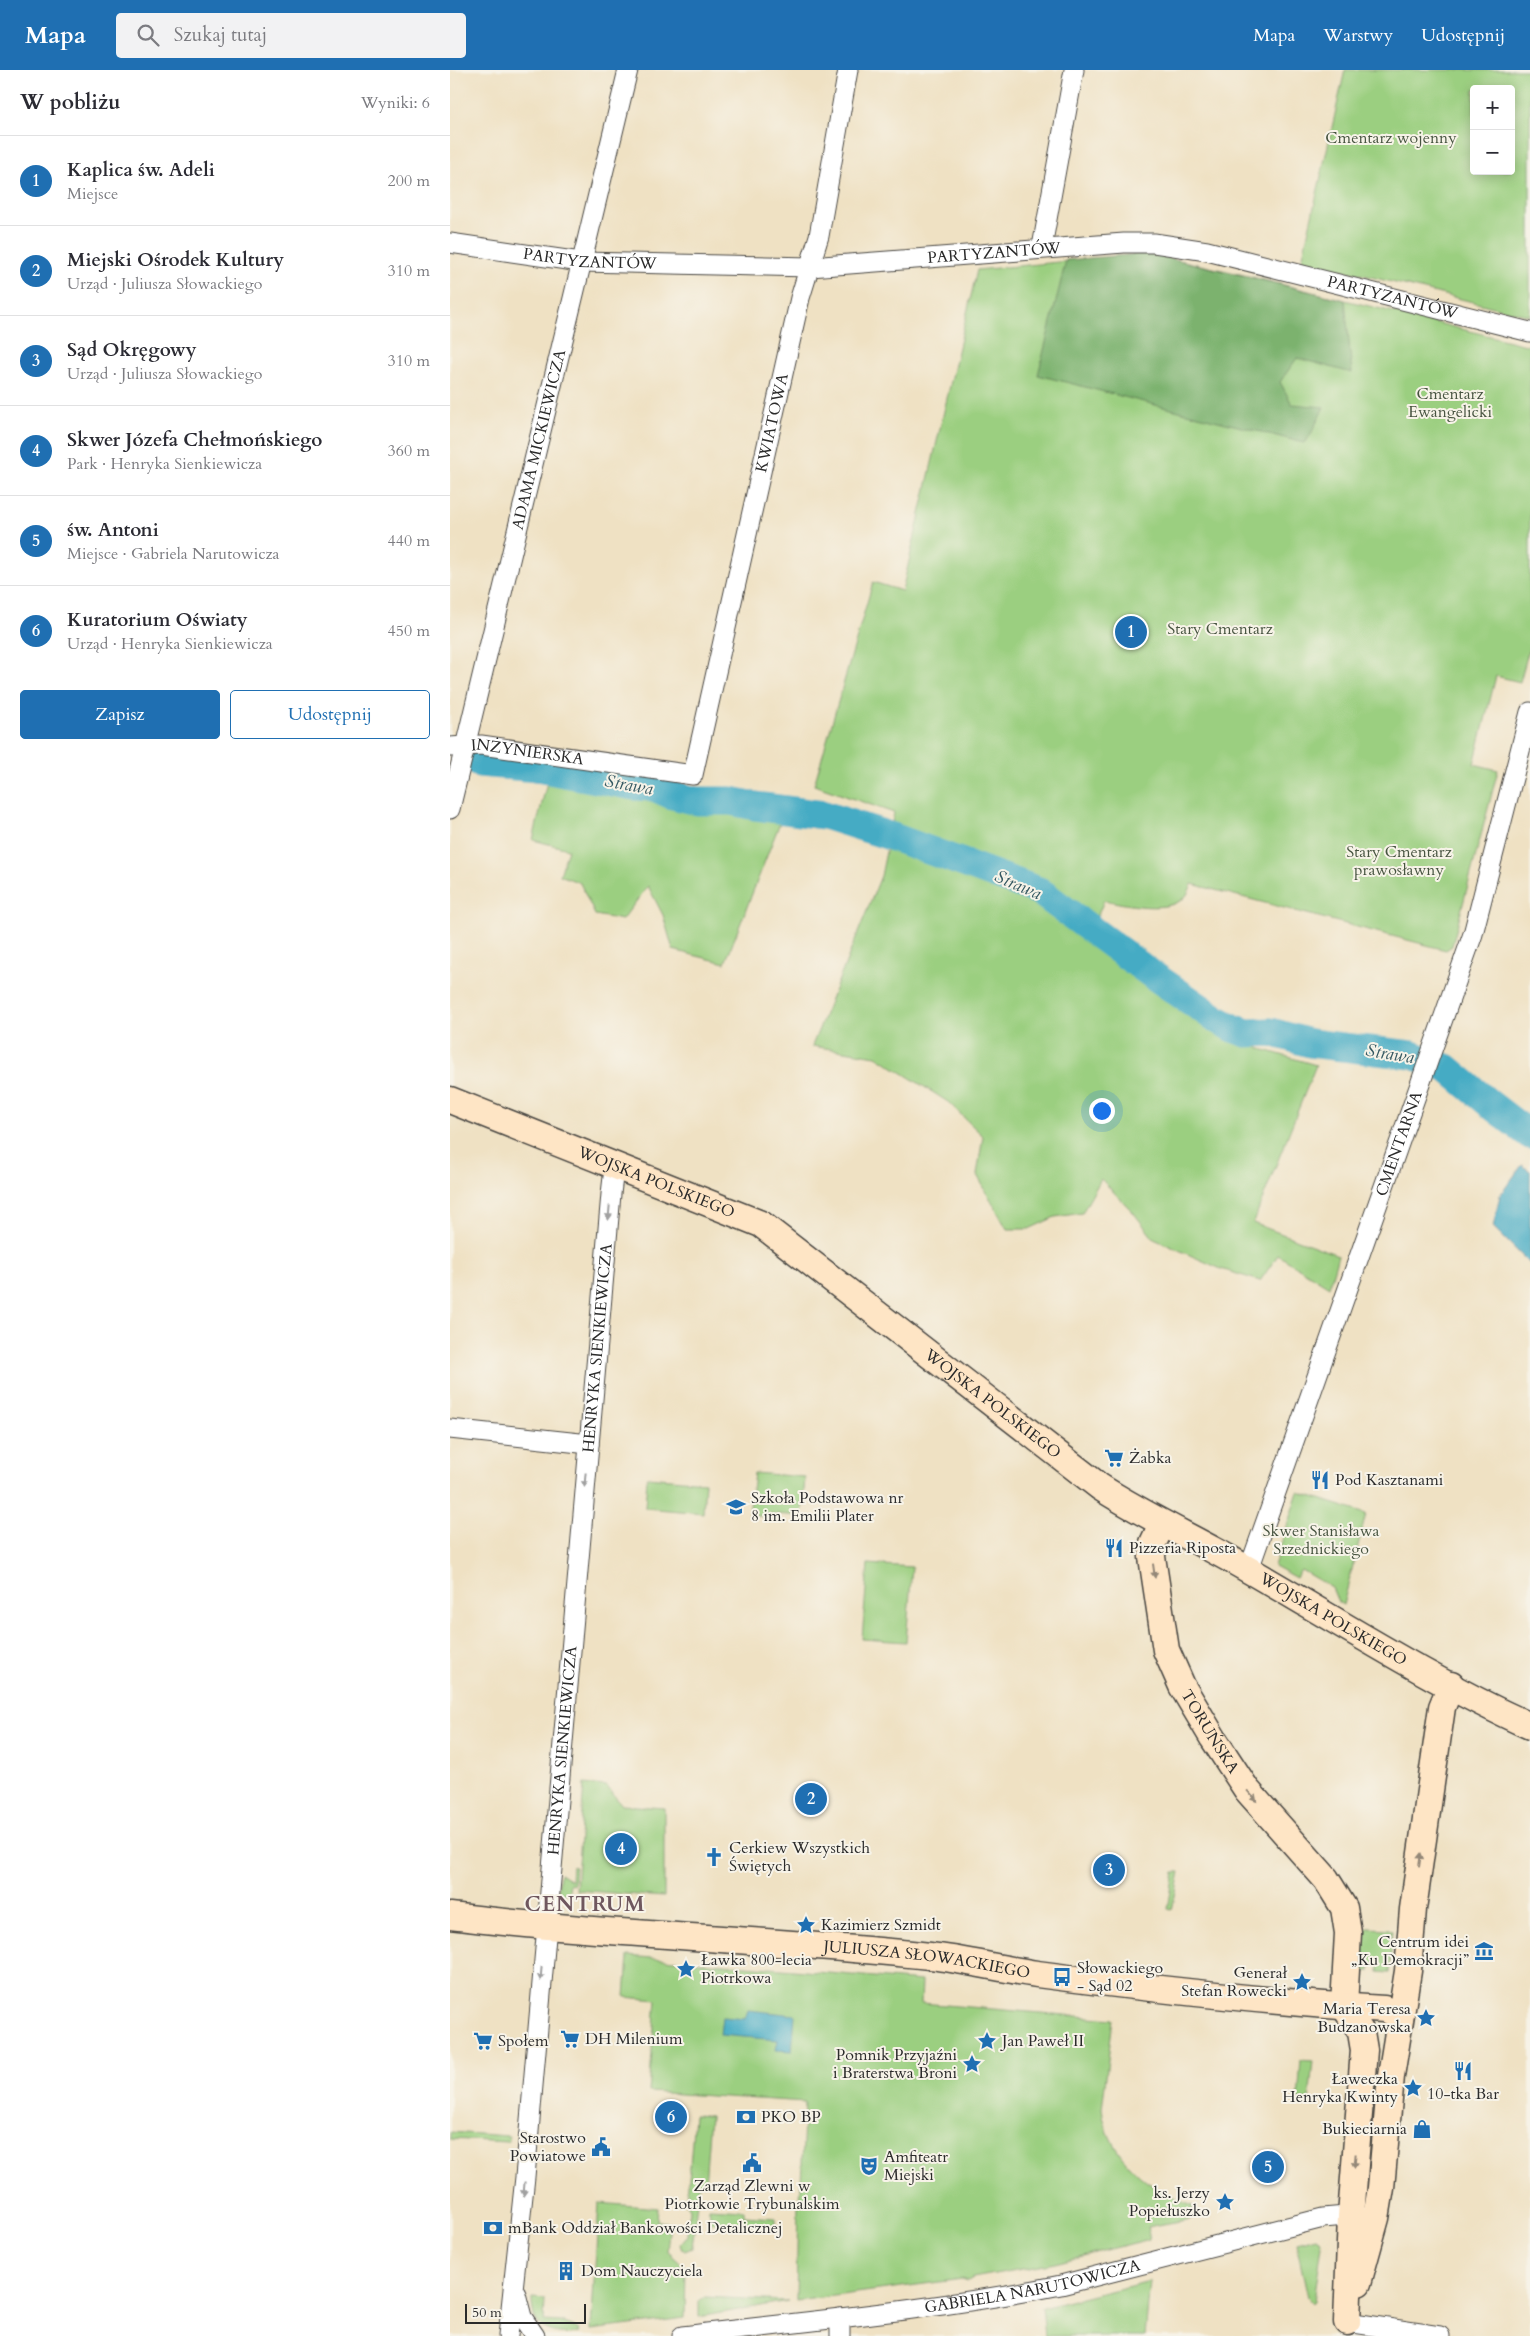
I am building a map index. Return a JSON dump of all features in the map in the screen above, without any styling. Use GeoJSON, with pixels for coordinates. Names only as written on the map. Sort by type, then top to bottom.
{"type":"FeatureCollection","features":[{"type":"Feature","properties":{"kind":"street","name":"ADAMA MICKIEWICZA"},"geometry":{"type":"LineString","coordinates":[[450,809],[460,754],[628,70]]}},
{"type":"Feature","properties":{"kind":"street","name":"KWIATOWA"},"geometry":{"type":"LineString","coordinates":[[693,775],[799,305],[819,236],[848,70]]}},
{"type":"Feature","properties":{"kind":"street"},"geometry":{"type":"LineString","coordinates":[[1042,247],[1074,70]]}},
{"type":"Feature","properties":{"kind":"street","name":"PARTYZANTÓW"},"geometry":{"type":"LineString","coordinates":[[450,243],[581,262],[810,267],[1042,247],[1124,242],[1179,245],[1530,332]]}},
{"type":"Feature","properties":{"kind":"street","name":"CMENTARNA"},"geometry":{"type":"LineString","coordinates":[[1249,1569],[1479,915],[1530,712]]}},
{"type":"Feature","properties":{"kind":"street","name":"INŻYNIERSKA"},"geometry":{"type":"LineString","coordinates":[[460,754],[481,745],[693,775]]}},
{"type":"Feature","properties":{"kind":"street","name":"WOJSKA POLSKIEGO"},"geometry":{"type":"LineString","coordinates":[[450,1100],[761,1224],[1100,1487],[1162,1524],[1191,1537],[1249,1569],[1451,1685],[1530,1726]]}},
{"type":"Feature","properties":{"kind":"street","name":"HENRYKA SIENKIEWICZA"},"geometry":{"type":"LineString","coordinates":[[508,2336],[515,2283],[612,1185],[613,1177],[622,1168]]}},
{"type":"Feature","properties":{"kind":"street"},"geometry":{"type":"LineString","coordinates":[[450,1429],[589,1444]]}},
{"type":"Feature","properties":{"kind":"street","name":"TORUŃSKA"},"geometry":{"type":"LineString","coordinates":[[1162,1524],[1153,1543],[1152,1557],[1166,1650],[1182,1686],[1212,1738],[1248,1790],[1326,1879],[1344,1908],[1348,1933],[1351,2016]]}},
{"type":"Feature","properties":{"kind":"street"},"geometry":{"type":"LineString","coordinates":[[1346,2329],[1376,2218],[1397,2031],[1408,1971],[1413,1908],[1442,1706],[1451,1685]]}},
{"type":"Feature","properties":{"kind":"street","name":"JULIUSZA SŁOWACKIEGO"},"geometry":{"type":"LineString","coordinates":[[450,1916],[546,1926],[725,1938],[932,1956],[1075,1978],[1290,2002],[1351,2016],[1389,2010],[1396,2013],[1397,2031]]}},
{"type":"Feature","properties":{"kind":"street"},"geometry":{"type":"LineString","coordinates":[[1346,2329],[1350,2216],[1364,2059],[1363,2041],[1351,2016]]}},
{"type":"Feature","properties":{"kind":"street","name":"GABRIELA NARUTOWICZA"},"geometry":{"type":"LineString","coordinates":[[682,2336],[840,2327],[1061,2285],[1323,2218],[1350,2216],[1376,2218]]}},
{"type":"Feature","properties":{"kind":"street"},"geometry":{"type":"LineString","coordinates":[[515,2283],[522,2316],[535,2336]]}},
{"type":"Feature","properties":{"kind":"street"},"geometry":{"type":"LineString","coordinates":[[1346,2329],[1440,2336]]}},
{"type":"Feature","properties":{"kind":"green space","name":"Cmentarz wojenny"},"geometry":{"type":"Polygon","coordinates":[[[1345,70],[1530,70],[1530,316],[1302,260],[1345,70]]]}},
{"type":"Feature","properties":{"kind":"green space"},"geometry":{"type":"Polygon","coordinates":[[[1140,254],[1161,256],[1240,274],[1530,346],[1530,645],[1520,682],[1496,676],[1474,764],[1498,770],[1452,946],[1446,950],[1192,884],[1184,898],[1177,903],[1167,906],[1123,904],[1104,900],[1087,943],[1171,1003],[1261,1049],[1316,1065],[1253,1223],[1338,1255],[1329,1287],[1278,1255],[1260,1281],[1221,1269],[1154,1239],[1133,1212],[1101,1179],[1082,1213],[1055,1217],[1029,1229],[1007,1229],[977,1175],[983,1136],[948,1102],[876,1056],[812,1046],[881,876],[894,813],[814,785],[873,582],[902,591],[977,270],[1140,254]]]}},
{"type":"Feature","properties":{"kind":"green space"},"geometry":{"type":"Polygon","coordinates":[[[1140,254],[1161,256],[1345,300],[1352,373],[1297,358],[1280,382],[1292,404],[1324,407],[1310,436],[1304,443],[1038,375],[1066,260],[1140,254]]]}},
{"type":"Feature","properties":{"kind":"green space"},"geometry":{"type":"Polygon","coordinates":[[[547,782],[781,820],[725,963],[673,950],[663,915],[648,886],[622,920],[595,915],[580,883],[560,875],[568,849],[533,840],[547,782]]]}},
{"type":"Feature","properties":{"kind":"green space"},"geometry":{"type":"Polygon","coordinates":[[[754,1473],[805,1477],[802,1516],[763,1513],[763,1516],[749,1516],[754,1473]]]}},
{"type":"Feature","properties":{"kind":"green space"},"geometry":{"type":"Polygon","coordinates":[[[647,1477],[705,1482],[703,1513],[645,1508],[647,1477]]]}},
{"type":"Feature","properties":{"kind":"green space","name":"Skwer Stanisława Srzednickiego"},"geometry":{"type":"Polygon","coordinates":[[[1298,1492],[1366,1514],[1343,1605],[1338,1602],[1332,1588],[1301,1570],[1296,1578],[1274,1566],[1298,1492]]]}},
{"type":"Feature","properties":{"kind":"green space"},"geometry":{"type":"Polygon","coordinates":[[[868,1564],[912,1567],[906,1642],[862,1639],[868,1564]]]}},
{"type":"Feature","properties":{"kind":"green space"},"geometry":{"type":"Polygon","coordinates":[[[584,1784],[606,1786],[622,1805],[664,1808],[664,1897],[576,1890],[584,1784]]]}},
{"type":"Feature","properties":{"kind":"green space"},"geometry":{"type":"Polygon","coordinates":[[[572,1866],[575,1867],[574,1884],[570,1883],[569,1890],[565,1894],[558,1893],[560,1873],[571,1880],[572,1866]]]}},
{"type":"Feature","properties":{"kind":"green space"},"geometry":{"type":"Polygon","coordinates":[[[1174,1872],[1180,1872],[1172,1910],[1168,1909],[1174,1872]]]}},
{"type":"Feature","properties":{"kind":"green space"},"geometry":{"type":"Polygon","coordinates":[[[1368,1928],[1389,1929],[1392,1931],[1390,1973],[1379,1972],[1379,1965],[1370,1964],[1370,1971],[1359,1971],[1364,1931],[1368,1928]]]}},
{"type":"Feature","properties":{"kind":"green space"},"geometry":{"type":"Polygon","coordinates":[[[628,1956],[922,1981],[921,2003],[1113,2019],[1102,2109],[1106,2126],[1122,2157],[1133,2170],[1161,2191],[1193,2206],[1191,2219],[1147,2227],[1150,2239],[1055,2263],[973,2278],[968,2281],[962,2279],[796,2301],[798,2203],[800,2203],[805,2102],[649,2092],[656,2000],[625,1997],[628,1956]]]}},
{"type":"Feature","properties":{"kind":"green space"},"geometry":{"type":"Polygon","coordinates":[[[1301,2060],[1313,2061],[1309,2100],[1298,2099],[1301,2060]]]}},
{"type":"Feature","properties":{"kind":"green space"},"geometry":{"type":"Polygon","coordinates":[[[1373,2079],[1382,2079],[1372,2184],[1363,2183],[1373,2079]]]}},
{"type":"Feature","properties":{"kind":"green space"},"geometry":{"type":"Polygon","coordinates":[[[694,2115],[710,2116],[705,2185],[699,2184],[692,2248],[685,2251],[681,2248],[680,2244],[687,2236],[689,2209],[685,2203],[689,2179],[694,2115]]]}},
{"type":"Feature","properties":{"kind":"green space"},"geometry":{"type":"Polygon","coordinates":[[[450,2132],[509,2136],[508,2142],[450,2139],[450,2132]]]}},
{"type":"Feature","properties":{"kind":"green space"},"geometry":{"type":"Polygon","coordinates":[[[599,2203],[658,2208],[657,2222],[670,2222],[667,2251],[686,2268],[685,2318],[591,2330],[599,2203]]]}},
{"type":"Feature","properties":{"kind":"green space"},"geometry":{"type":"Polygon","coordinates":[[[709,2208],[744,2210],[744,2216],[776,2218],[776,2226],[709,2222],[709,2208]]]}},
{"type":"Feature","properties":{"kind":"green space"},"geometry":{"type":"Polygon","coordinates":[[[1316,2238],[1320,2240],[1322,2245],[1314,2301],[1312,2303],[1308,2298],[1296,2243],[1316,2238]]]}},
{"type":"Feature","properties":{"kind":"green space"},"geometry":{"type":"Polygon","coordinates":[[[1150,2281],[1145,2336],[1045,2336],[1042,2308],[1150,2281]]]}},
{"type":"Feature","properties":{"kind":"green space"},"geometry":{"type":"Polygon","coordinates":[[[705,2297],[788,2301],[699,2317],[699,2301],[705,2297]]]}},
{"type":"Feature","properties":{"kind":"green space"},"geometry":{"type":"Polygon","coordinates":[[[532,2298],[545,2299],[544,2321],[562,2322],[578,2328],[579,2333],[560,2333],[545,2329],[535,2318],[532,2298]]]}},
{"type":"Feature","properties":{"kind":"water"},"geometry":{"type":"Polygon","coordinates":[[[1522,1165],[1530,1171],[1530,1264],[1493,1227],[1500,1195],[1522,1165]]]}},
{"type":"Feature","properties":{"kind":"water"},"geometry":{"type":"Polygon","coordinates":[[[748,2010],[795,2015],[792,2051],[776,2050],[778,2040],[720,2035],[722,2017],[745,2019],[748,2010]]]}},
{"type":"Feature","properties":{"kind":"waterway","name":"Strawa"},"geometry":{"type":"LineString","coordinates":[[479,763],[537,768],[634,786],[654,787],[672,795],[697,801],[731,801],[824,815],[893,837],[1039,891],[1150,973],[1218,1020],[1233,1028],[1247,1033],[1271,1032],[1310,1043],[1412,1055],[1447,1068],[1530,1135]]}},
{"type":"Feature","properties":{"kind":"place","name":"Kaplica św. Adeli"},"geometry":{"type":"Point","coordinates":[1131,632]}},
{"type":"Feature","properties":{"kind":"place","name":"Żabka"},"geometry":{"type":"Point","coordinates":[1114,1458]}},
{"type":"Feature","properties":{"kind":"place","name":"Pod Kasztanami"},"geometry":{"type":"Point","coordinates":[1320,1480]}},
{"type":"Feature","properties":{"kind":"place","name":"Szkoła Podstawowa nr 8 im. Emilii Plater"},"geometry":{"type":"Point","coordinates":[736,1507]}},
{"type":"Feature","properties":{"kind":"place","name":"Pizzeria Riposta"},"geometry":{"type":"Point","coordinates":[1114,1548]}},
{"type":"Feature","properties":{"kind":"place","name":"Miejski Ośrodek Kultury"},"geometry":{"type":"Point","coordinates":[811,1799]}},
{"type":"Feature","properties":{"kind":"place","name":"Skwer Józefa Chełmońskiego"},"geometry":{"type":"Point","coordinates":[621,1849]}},
{"type":"Feature","properties":{"kind":"place","name":"Cerkiew Wszystkich Świętych"},"geometry":{"type":"Point","coordinates":[714,1857]}},
{"type":"Feature","properties":{"kind":"place","name":"Sąd Okręgowy"},"geometry":{"type":"Point","coordinates":[1109,1870]}},
{"type":"Feature","properties":{"kind":"place","name":"Kazimierz Szmidt"},"geometry":{"type":"Point","coordinates":[806,1925]}},
{"type":"Feature","properties":{"kind":"place","name":"Centrum idei „Ku Demokracji”"},"geometry":{"type":"Point","coordinates":[1484,1951]}},
{"type":"Feature","properties":{"kind":"place","name":"Ławka 800-lecia Piotrkowa"},"geometry":{"type":"Point","coordinates":[686,1969]}},
{"type":"Feature","properties":{"kind":"place","name":"Słowackiego - Sąd 02"},"geometry":{"type":"Point","coordinates":[1062,1977]}},
{"type":"Feature","properties":{"kind":"place","name":"Generał Stefan Rowecki"},"geometry":{"type":"Point","coordinates":[1302,1982]}},
{"type":"Feature","properties":{"kind":"place","name":"Maria Teresa Budzanowska"},"geometry":{"type":"Point","coordinates":[1426,2018]}},
{"type":"Feature","properties":{"kind":"place","name":"DH Milenium"},"geometry":{"type":"Point","coordinates":[570,2039]}},
{"type":"Feature","properties":{"kind":"place","name":"Społem"},"geometry":{"type":"Point","coordinates":[483,2041]}},
{"type":"Feature","properties":{"kind":"place","name":"Jan Paweł II"},"geometry":{"type":"Point","coordinates":[987,2041]}},
{"type":"Feature","properties":{"kind":"place","name":"Pomnik Przyjaźni i Braterstwa Broni"},"geometry":{"type":"Point","coordinates":[972,2064]}},
{"type":"Feature","properties":{"kind":"place","name":"10-tka Bar"},"geometry":{"type":"Point","coordinates":[1463,2071]}},
{"type":"Feature","properties":{"kind":"place","name":"Ławeczka Henryka Kwinty"},"geometry":{"type":"Point","coordinates":[1413,2088]}},
{"type":"Feature","properties":{"kind":"place","name":"Kuratorium Oświaty"},"geometry":{"type":"Point","coordinates":[671,2117]}},
{"type":"Feature","properties":{"kind":"place","name":"PKO BP"},"geometry":{"type":"Point","coordinates":[746,2117]}},
{"type":"Feature","properties":{"kind":"place","name":"Bukieciarnia"},"geometry":{"type":"Point","coordinates":[1422,2129]}},
{"type":"Feature","properties":{"kind":"place","name":"Starostwo Powiatowe"},"geometry":{"type":"Point","coordinates":[601,2147]}},
{"type":"Feature","properties":{"kind":"place","name":"Zarząd Zlewni w Piotrkowie Trybunalskim"},"geometry":{"type":"Point","coordinates":[752,2163]}},
{"type":"Feature","properties":{"kind":"place","name":"Amfiteatr Miejski"},"geometry":{"type":"Point","coordinates":[869,2166]}},
{"type":"Feature","properties":{"kind":"place","name":"św. Antoni"},"geometry":{"type":"Point","coordinates":[1268,2167]}},
{"type":"Feature","properties":{"kind":"place","name":"ks. Jerzy Popiełuszko"},"geometry":{"type":"Point","coordinates":[1225,2202]}},
{"type":"Feature","properties":{"kind":"place","name":"mBank Oddział Bankowości Detalicznej"},"geometry":{"type":"Point","coordinates":[493,2228]}},
{"type":"Feature","properties":{"kind":"place","name":"Dom Nauczyciela"},"geometry":{"type":"Point","coordinates":[566,2271]}},
{"type":"Feature","properties":{"kind":"district","name":"CENTRUM"},"geometry":{"type":"Point","coordinates":[585,1904]}},
{"type":"Feature","properties":{"kind":"park label","name":"Cmentarz Ewangelicki"},"geometry":{"type":"Point","coordinates":[1450,403]}},
{"type":"Feature","properties":{"kind":"park label","name":"Stary Cmentarz"},"geometry":{"type":"Point","coordinates":[1220,629]}},
{"type":"Feature","properties":{"kind":"park label","name":"Stary Cmentarz prawosławny"},"geometry":{"type":"Point","coordinates":[1399,861]}}]}
